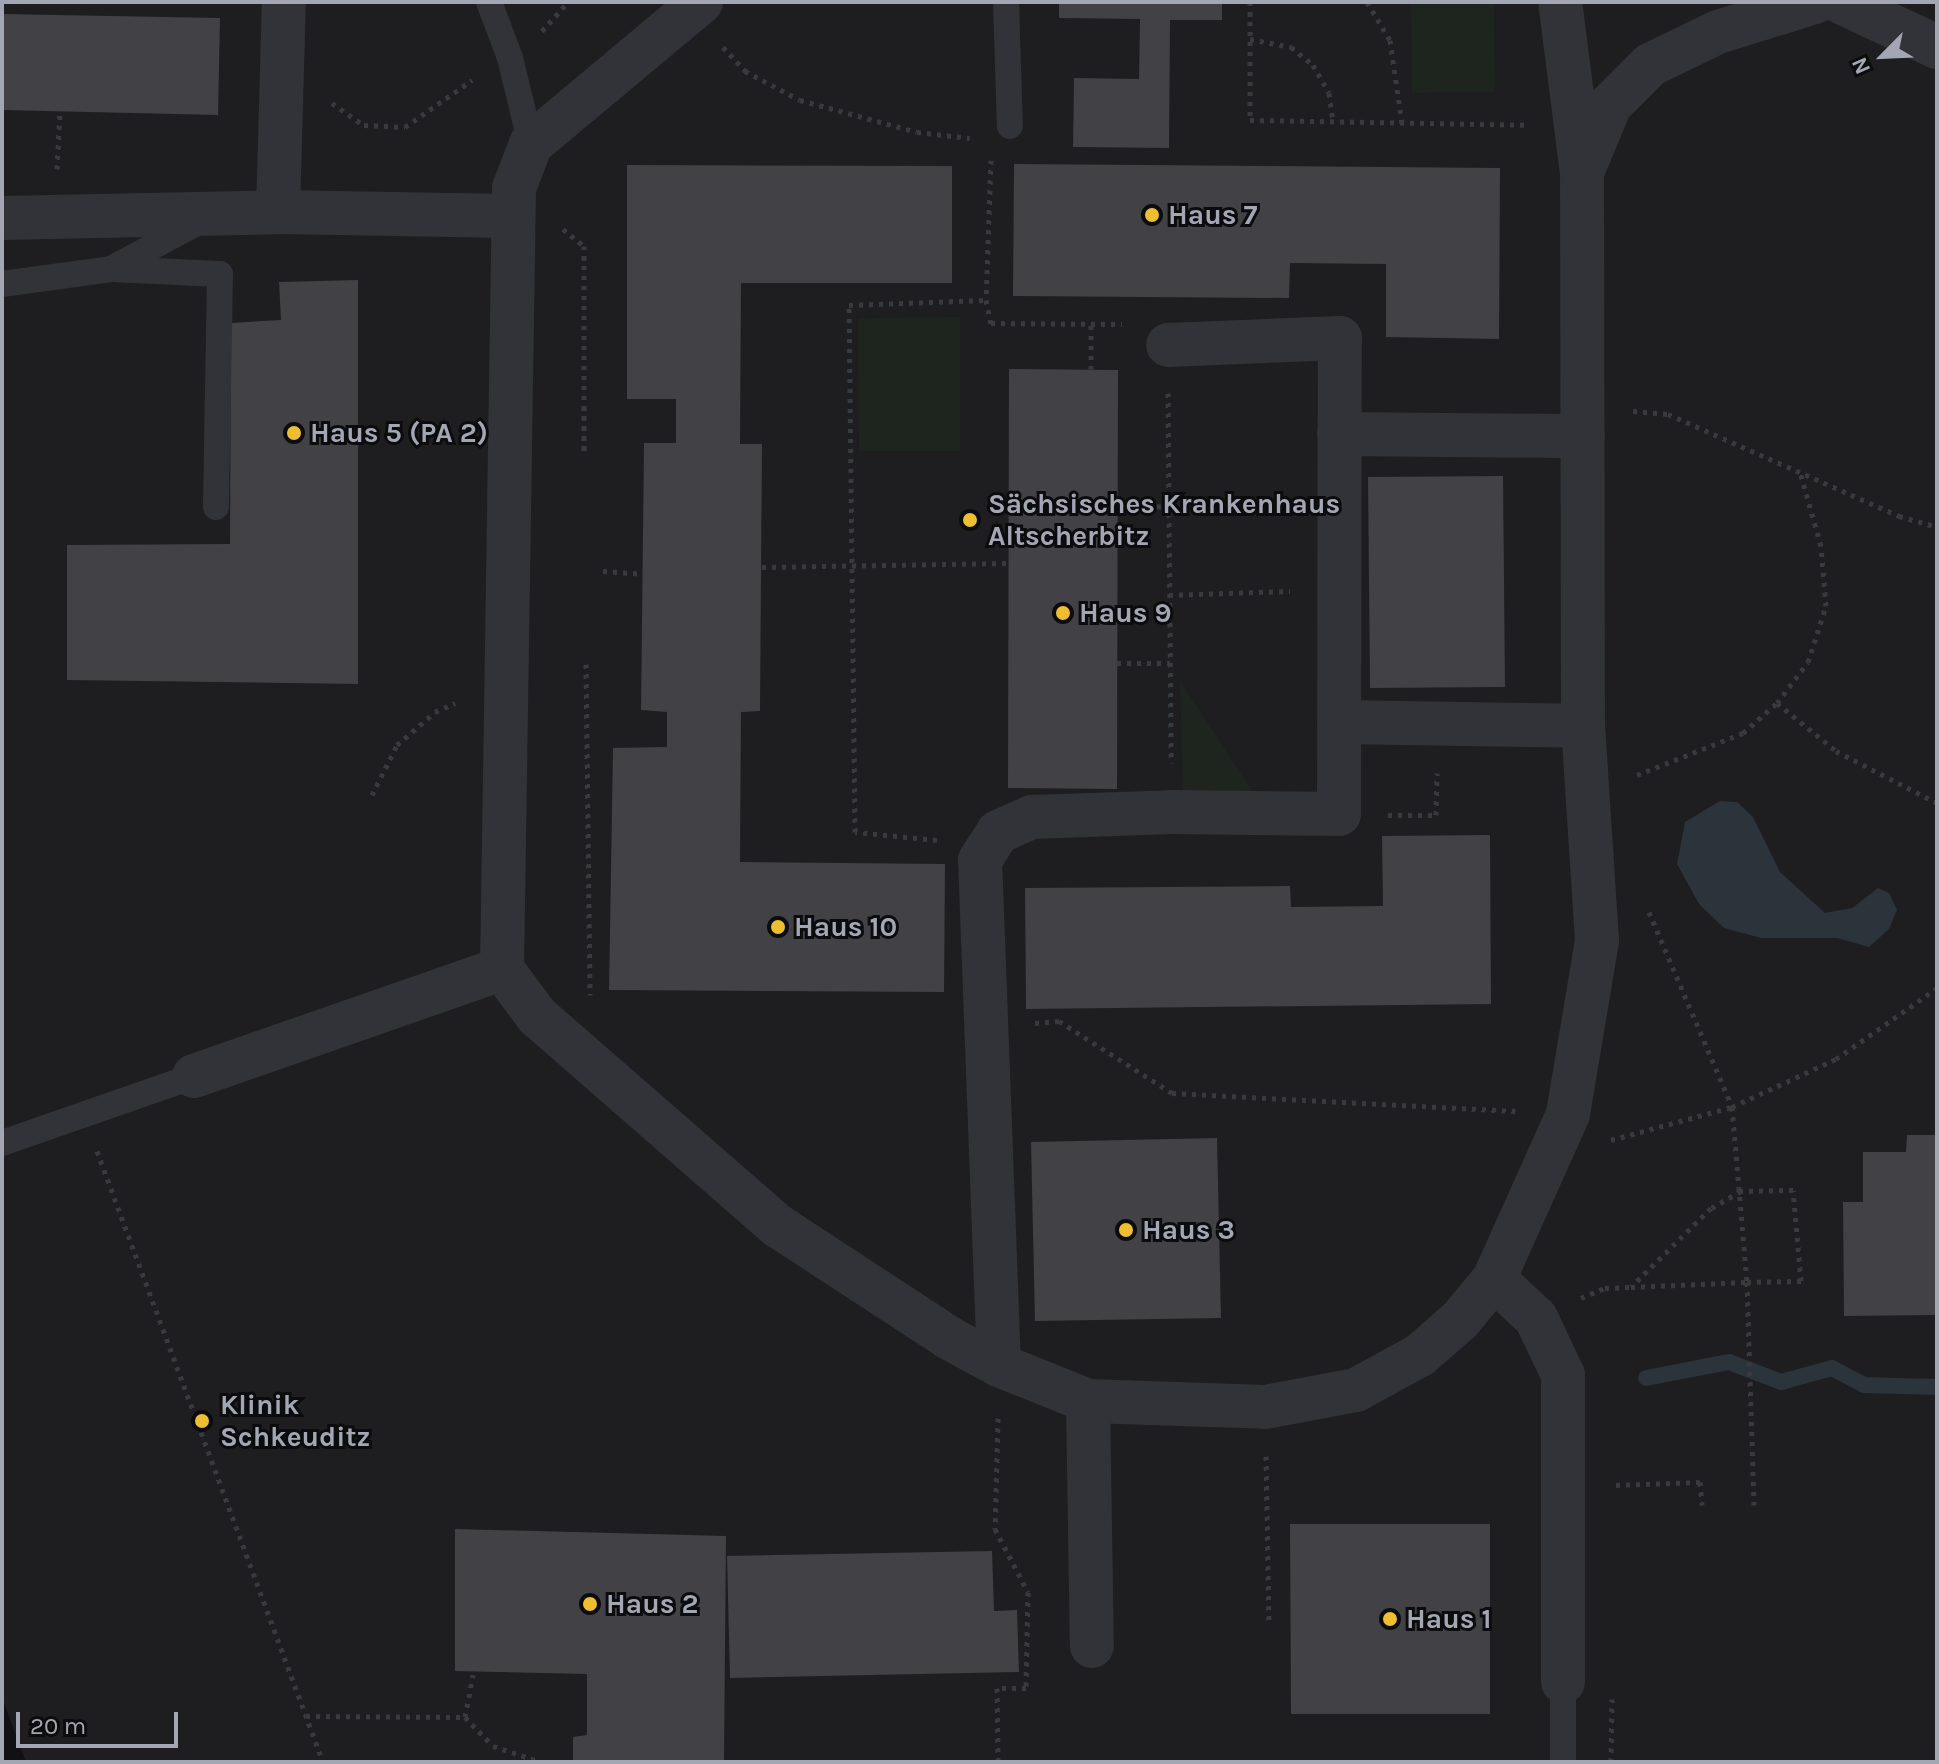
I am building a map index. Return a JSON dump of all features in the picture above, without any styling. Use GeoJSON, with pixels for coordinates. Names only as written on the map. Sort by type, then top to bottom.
{"type":"FeatureCollection","features":[{"type":"Feature","properties":{"kind":"street"},"geometry":{"type":"LineString","coordinates":[[692,5],[531,144],[512,202],[502,969],[537,1016],[778,1226],[999,1365],[1088,1401],[1265,1407],[1356,1390],[1420,1355],[1494,1279],[1568,1114],[1597,941],[1583,726],[1582,173],[1560,2]]}},
{"type":"Feature","properties":{"kind":"street"},"geometry":{"type":"LineString","coordinates":[[1582,173],[1610,105],[1650,65],[1718,32],[1815,2]]}},
{"type":"Feature","properties":{"kind":"street"},"geometry":{"type":"LineString","coordinates":[[1841,2],[1885,12],[1937,47]]}},
{"type":"Feature","properties":{"kind":"street"},"geometry":{"type":"LineString","coordinates":[[278,212],[284,19]]}},
{"type":"Feature","properties":{"kind":"street"},"geometry":{"type":"LineString","coordinates":[[2,218],[210,215],[512,202]]}},
{"type":"Feature","properties":{"kind":"street"},"geometry":{"type":"LineString","coordinates":[[999,1365],[980,860],[998,832],[1032,817],[1172,812],[1339,814],[1340,338],[1168,345]]}},
{"type":"Feature","properties":{"kind":"street"},"geometry":{"type":"LineString","coordinates":[[1339,434],[1583,421]]}},
{"type":"Feature","properties":{"kind":"street"},"geometry":{"type":"LineString","coordinates":[[1339,722],[1583,726]]}},
{"type":"Feature","properties":{"kind":"street"},"geometry":{"type":"LineString","coordinates":[[194,1076],[502,969]]}},
{"type":"Feature","properties":{"kind":"street"},"geometry":{"type":"LineString","coordinates":[[1494,1279],[1536,1318],[1563,1375],[1563,1682]]}},
{"type":"Feature","properties":{"kind":"street"},"geometry":{"type":"LineString","coordinates":[[1088,1401],[1092,1646]]}},
{"type":"Feature","properties":{"kind":"lane"},"geometry":{"type":"LineString","coordinates":[[489,2],[510,58],[531,144]]}},
{"type":"Feature","properties":{"kind":"lane"},"geometry":{"type":"LineString","coordinates":[[1006,2],[1010,126]]}},
{"type":"Feature","properties":{"kind":"lane"},"geometry":{"type":"LineString","coordinates":[[111,269],[210,215]]}},
{"type":"Feature","properties":{"kind":"lane"},"geometry":{"type":"LineString","coordinates":[[2,284],[111,269],[220,274],[216,507]]}},
{"type":"Feature","properties":{"kind":"lane"},"geometry":{"type":"LineString","coordinates":[[2,1143],[194,1076]]}},
{"type":"Feature","properties":{"kind":"lane"},"geometry":{"type":"LineString","coordinates":[[1563,1682],[1563,1762]]}},
{"type":"Feature","properties":{"kind":"path"},"geometry":{"type":"LineString","coordinates":[[284,19],[322,95],[364,125],[405,127],[510,58],[568,2]]}},
{"type":"Feature","properties":{"kind":"path"},"geometry":{"type":"LineString","coordinates":[[1250,2],[1250,120],[1576,126]]}},
{"type":"Feature","properties":{"kind":"path"},"geometry":{"type":"LineString","coordinates":[[1367,2],[1390,40],[1402,123]]}},
{"type":"Feature","properties":{"kind":"path"},"geometry":{"type":"LineString","coordinates":[[692,5],[745,71],[800,100],[917,132],[977,139]]}},
{"type":"Feature","properties":{"kind":"path"},"geometry":{"type":"LineString","coordinates":[[1250,39],[1291,47],[1313,65],[1329,93],[1333,121]]}},
{"type":"Feature","properties":{"kind":"path"},"geometry":{"type":"LineString","coordinates":[[991,155],[986,300],[991,323],[1158,324],[1168,345],[1172,812]]}},
{"type":"Feature","properties":{"kind":"path"},"geometry":{"type":"LineString","coordinates":[[512,202],[584,246],[584,454]]}},
{"type":"Feature","properties":{"kind":"path"},"geometry":{"type":"LineString","coordinates":[[980,860],[950,841],[855,832],[849,305],[986,300]]}},
{"type":"Feature","properties":{"kind":"path"},"geometry":{"type":"LineString","coordinates":[[1091,324],[1091,369]]}},
{"type":"Feature","properties":{"kind":"path"},"geometry":{"type":"LineString","coordinates":[[1583,421],[1668,414],[1937,527]]}},
{"type":"Feature","properties":{"kind":"path"},"geometry":{"type":"LineString","coordinates":[[1588,793],[1743,733],[1777,703],[1808,662],[1826,606],[1821,546],[1800,472]]}},
{"type":"Feature","properties":{"kind":"path"},"geometry":{"type":"LineString","coordinates":[[1117,508],[1169,506]]}},
{"type":"Feature","properties":{"kind":"path"},"geometry":{"type":"LineString","coordinates":[[762,567],[1009,563]]}},
{"type":"Feature","properties":{"kind":"path"},"geometry":{"type":"LineString","coordinates":[[603,571],[642,574]]}},
{"type":"Feature","properties":{"kind":"path"},"geometry":{"type":"LineString","coordinates":[[1169,595],[1339,589]]}},
{"type":"Feature","properties":{"kind":"path"},"geometry":{"type":"LineString","coordinates":[[1117,663],[1170,663]]}},
{"type":"Feature","properties":{"kind":"path"},"geometry":{"type":"LineString","coordinates":[[570,1044],[590,999],[586,664]]}},
{"type":"Feature","properties":{"kind":"path"},"geometry":{"type":"LineString","coordinates":[[372,795],[397,745],[435,712],[467,698],[506,694]]}},
{"type":"Feature","properties":{"kind":"path"},"geometry":{"type":"LineString","coordinates":[[1777,703],[1836,751],[1937,803]]}},
{"type":"Feature","properties":{"kind":"path"},"geometry":{"type":"LineString","coordinates":[[1339,814],[1436,815],[1438,724]]}},
{"type":"Feature","properties":{"kind":"path"},"geometry":{"type":"LineString","coordinates":[[1646,899],[1732,1107],[1747,1282],[1754,1505]]}},
{"type":"Feature","properties":{"kind":"path"},"geometry":{"type":"LineString","coordinates":[[1551,1157],[1732,1107],[1836,1059],[1937,988]]}},
{"type":"Feature","properties":{"kind":"path"},"geometry":{"type":"LineString","coordinates":[[987,1028],[1059,1021],[1172,1093],[1568,1114]]}},
{"type":"Feature","properties":{"kind":"path"},"geometry":{"type":"LineString","coordinates":[[83,1114],[323,1762]]}},
{"type":"Feature","properties":{"kind":"path"},"geometry":{"type":"LineString","coordinates":[[1536,1318],[1605,1288],[1801,1281],[1793,1190],[1741,1191],[1711,1208],[1631,1287]]}},
{"type":"Feature","properties":{"kind":"path"},"geometry":{"type":"LineString","coordinates":[[998,1762],[997,1688],[1026,1688],[1028,1592],[995,1529],[999,1365]]}},
{"type":"Feature","properties":{"kind":"path"},"geometry":{"type":"LineString","coordinates":[[1265,1407],[1269,1621]]}},
{"type":"Feature","properties":{"kind":"path"},"geometry":{"type":"LineString","coordinates":[[1615,1497],[1616,1481],[1700,1482],[1702,1505]]}},
{"type":"Feature","properties":{"kind":"path"},"geometry":{"type":"LineString","coordinates":[[465,1717],[473,1675]]}},
{"type":"Feature","properties":{"kind":"path"},"geometry":{"type":"LineString","coordinates":[[1611,1762],[1613,1684]]}},
{"type":"Feature","properties":{"kind":"path"},"geometry":{"type":"LineString","coordinates":[[306,1716],[465,1717],[493,1746],[541,1762]]}},
{"type":"Feature","properties":{"kind":"shaded area","name":"Sächsisches Krankenhaus Altscherbitz"},"geometry":{"type":"Polygon","coordinates":[[[2,2],[1937,2],[1937,1762],[26,1762],[2,1698],[2,2]]]}},
{"type":"Feature","properties":{"kind":"shaded area"},"geometry":{"type":"Polygon","coordinates":[[[1411,2],[1494,2],[1495,92],[1412,93],[1411,2]]]}},
{"type":"Feature","properties":{"kind":"shaded area"},"geometry":{"type":"Polygon","coordinates":[[[960,317],[960,451],[859,451],[858,318],[960,317]]]}},
{"type":"Feature","properties":{"kind":"shaded area"},"geometry":{"type":"Polygon","coordinates":[[[1180,681],[1256,796],[1183,798],[1180,681]]]}},
{"type":"Feature","properties":{"kind":"shaded area"},"geometry":{"type":"Polygon","coordinates":[[[1720,801],[1737,802],[1753,817],[1780,872],[1825,913],[1852,908],[1878,888],[1889,893],[1897,910],[1889,929],[1869,947],[1837,938],[1761,938],[1724,928],[1699,904],[1677,864],[1685,822],[1720,801]]]}},
{"type":"Feature","properties":{"kind":"building"},"geometry":{"type":"Polygon","coordinates":[[[1059,2],[1222,2],[1222,20],[1170,20],[1169,148],[1073,147],[1074,78],[1139,79],[1140,19],[1059,18],[1059,2]]]}},
{"type":"Feature","properties":{"kind":"building"},"geometry":{"type":"Polygon","coordinates":[[[2,14],[220,18],[218,115],[2,110],[2,14]]]}},
{"type":"Feature","properties":{"kind":"building"},"geometry":{"type":"Polygon","coordinates":[[[1014,164],[1500,168],[1499,339],[1386,337],[1386,264],[1290,263],[1289,298],[1013,296],[1014,164]]]}},
{"type":"Feature","properties":{"kind":"building"},"geometry":{"type":"Polygon","coordinates":[[[627,165],[952,166],[952,283],[741,283],[740,444],[762,444],[760,711],[741,712],[740,862],[945,864],[944,992],[609,990],[613,748],[667,747],[667,712],[641,710],[644,443],[676,443],[676,399],[627,399],[627,165]]]}},
{"type":"Feature","properties":{"kind":"building","name":"Haus 5 (PA 2)"},"geometry":{"type":"Polygon","coordinates":[[[358,280],[358,684],[67,680],[67,545],[230,544],[231,323],[281,320],[279,282],[358,280]]]}},
{"type":"Feature","properties":{"kind":"building","name":"Haus 9"},"geometry":{"type":"Polygon","coordinates":[[[1009,369],[1118,370],[1117,789],[1008,788],[1009,369]]]}},
{"type":"Feature","properties":{"kind":"building"},"geometry":{"type":"Polygon","coordinates":[[[1503,476],[1505,687],[1370,688],[1368,477],[1503,476]]]}},
{"type":"Feature","properties":{"kind":"building"},"geometry":{"type":"Polygon","coordinates":[[[1490,835],[1491,1004],[1026,1009],[1025,888],[1290,886],[1291,907],[1383,906],[1382,836],[1490,835]]]}},
{"type":"Feature","properties":{"kind":"building"},"geometry":{"type":"Polygon","coordinates":[[[1907,1135],[1937,1135],[1937,1315],[1844,1316],[1843,1202],[1863,1202],[1863,1152],[1906,1152],[1907,1135]]]}},
{"type":"Feature","properties":{"kind":"building","name":"Haus 3"},"geometry":{"type":"Polygon","coordinates":[[[1217,1138],[1221,1318],[1035,1321],[1031,1142],[1217,1138]]]}},
{"type":"Feature","properties":{"kind":"building","name":"Haus 1"},"geometry":{"type":"Polygon","coordinates":[[[1290,1524],[1490,1524],[1490,1714],[1291,1714],[1290,1524]]]}},
{"type":"Feature","properties":{"kind":"building","name":"Haus 2"},"geometry":{"type":"Polygon","coordinates":[[[455,1529],[726,1536],[724,1762],[573,1762],[573,1737],[587,1735],[587,1674],[455,1671],[455,1529]]]}},
{"type":"Feature","properties":{"kind":"building","name":"Haus 2"},"geometry":{"type":"Polygon","coordinates":[[[992,1551],[994,1611],[1017,1610],[1019,1672],[730,1678],[727,1556],[992,1551]]]}},
{"type":"Feature","properties":{"kind":"waterway"},"geometry":{"type":"LineString","coordinates":[[1646,1378],[1729,1362],[1781,1382],[1832,1368],[1864,1385],[1937,1387]]}},
{"type":"Feature","properties":{"kind":"place","name":"Haus 7"},"geometry":{"type":"Point","coordinates":[1152,215]}},
{"type":"Feature","properties":{"kind":"place","name":"Haus 5 (PA 2)"},"geometry":{"type":"Point","coordinates":[294,433]}},
{"type":"Feature","properties":{"kind":"place","name":"Sächsisches Krankenhaus Altscherbitz"},"geometry":{"type":"Point","coordinates":[970,520]}},
{"type":"Feature","properties":{"kind":"place","name":"Haus 9"},"geometry":{"type":"Point","coordinates":[1063,613]}},
{"type":"Feature","properties":{"kind":"place","name":"Haus 10"},"geometry":{"type":"Point","coordinates":[778,927]}},
{"type":"Feature","properties":{"kind":"place","name":"Haus 3"},"geometry":{"type":"Point","coordinates":[1126,1230]}},
{"type":"Feature","properties":{"kind":"place","name":"Klinik Schkeuditz"},"geometry":{"type":"Point","coordinates":[202,1421]}},
{"type":"Feature","properties":{"kind":"place","name":"Haus 2"},"geometry":{"type":"Point","coordinates":[590,1604]}},
{"type":"Feature","properties":{"kind":"place","name":"Haus 1"},"geometry":{"type":"Point","coordinates":[1390,1619]}}]}
